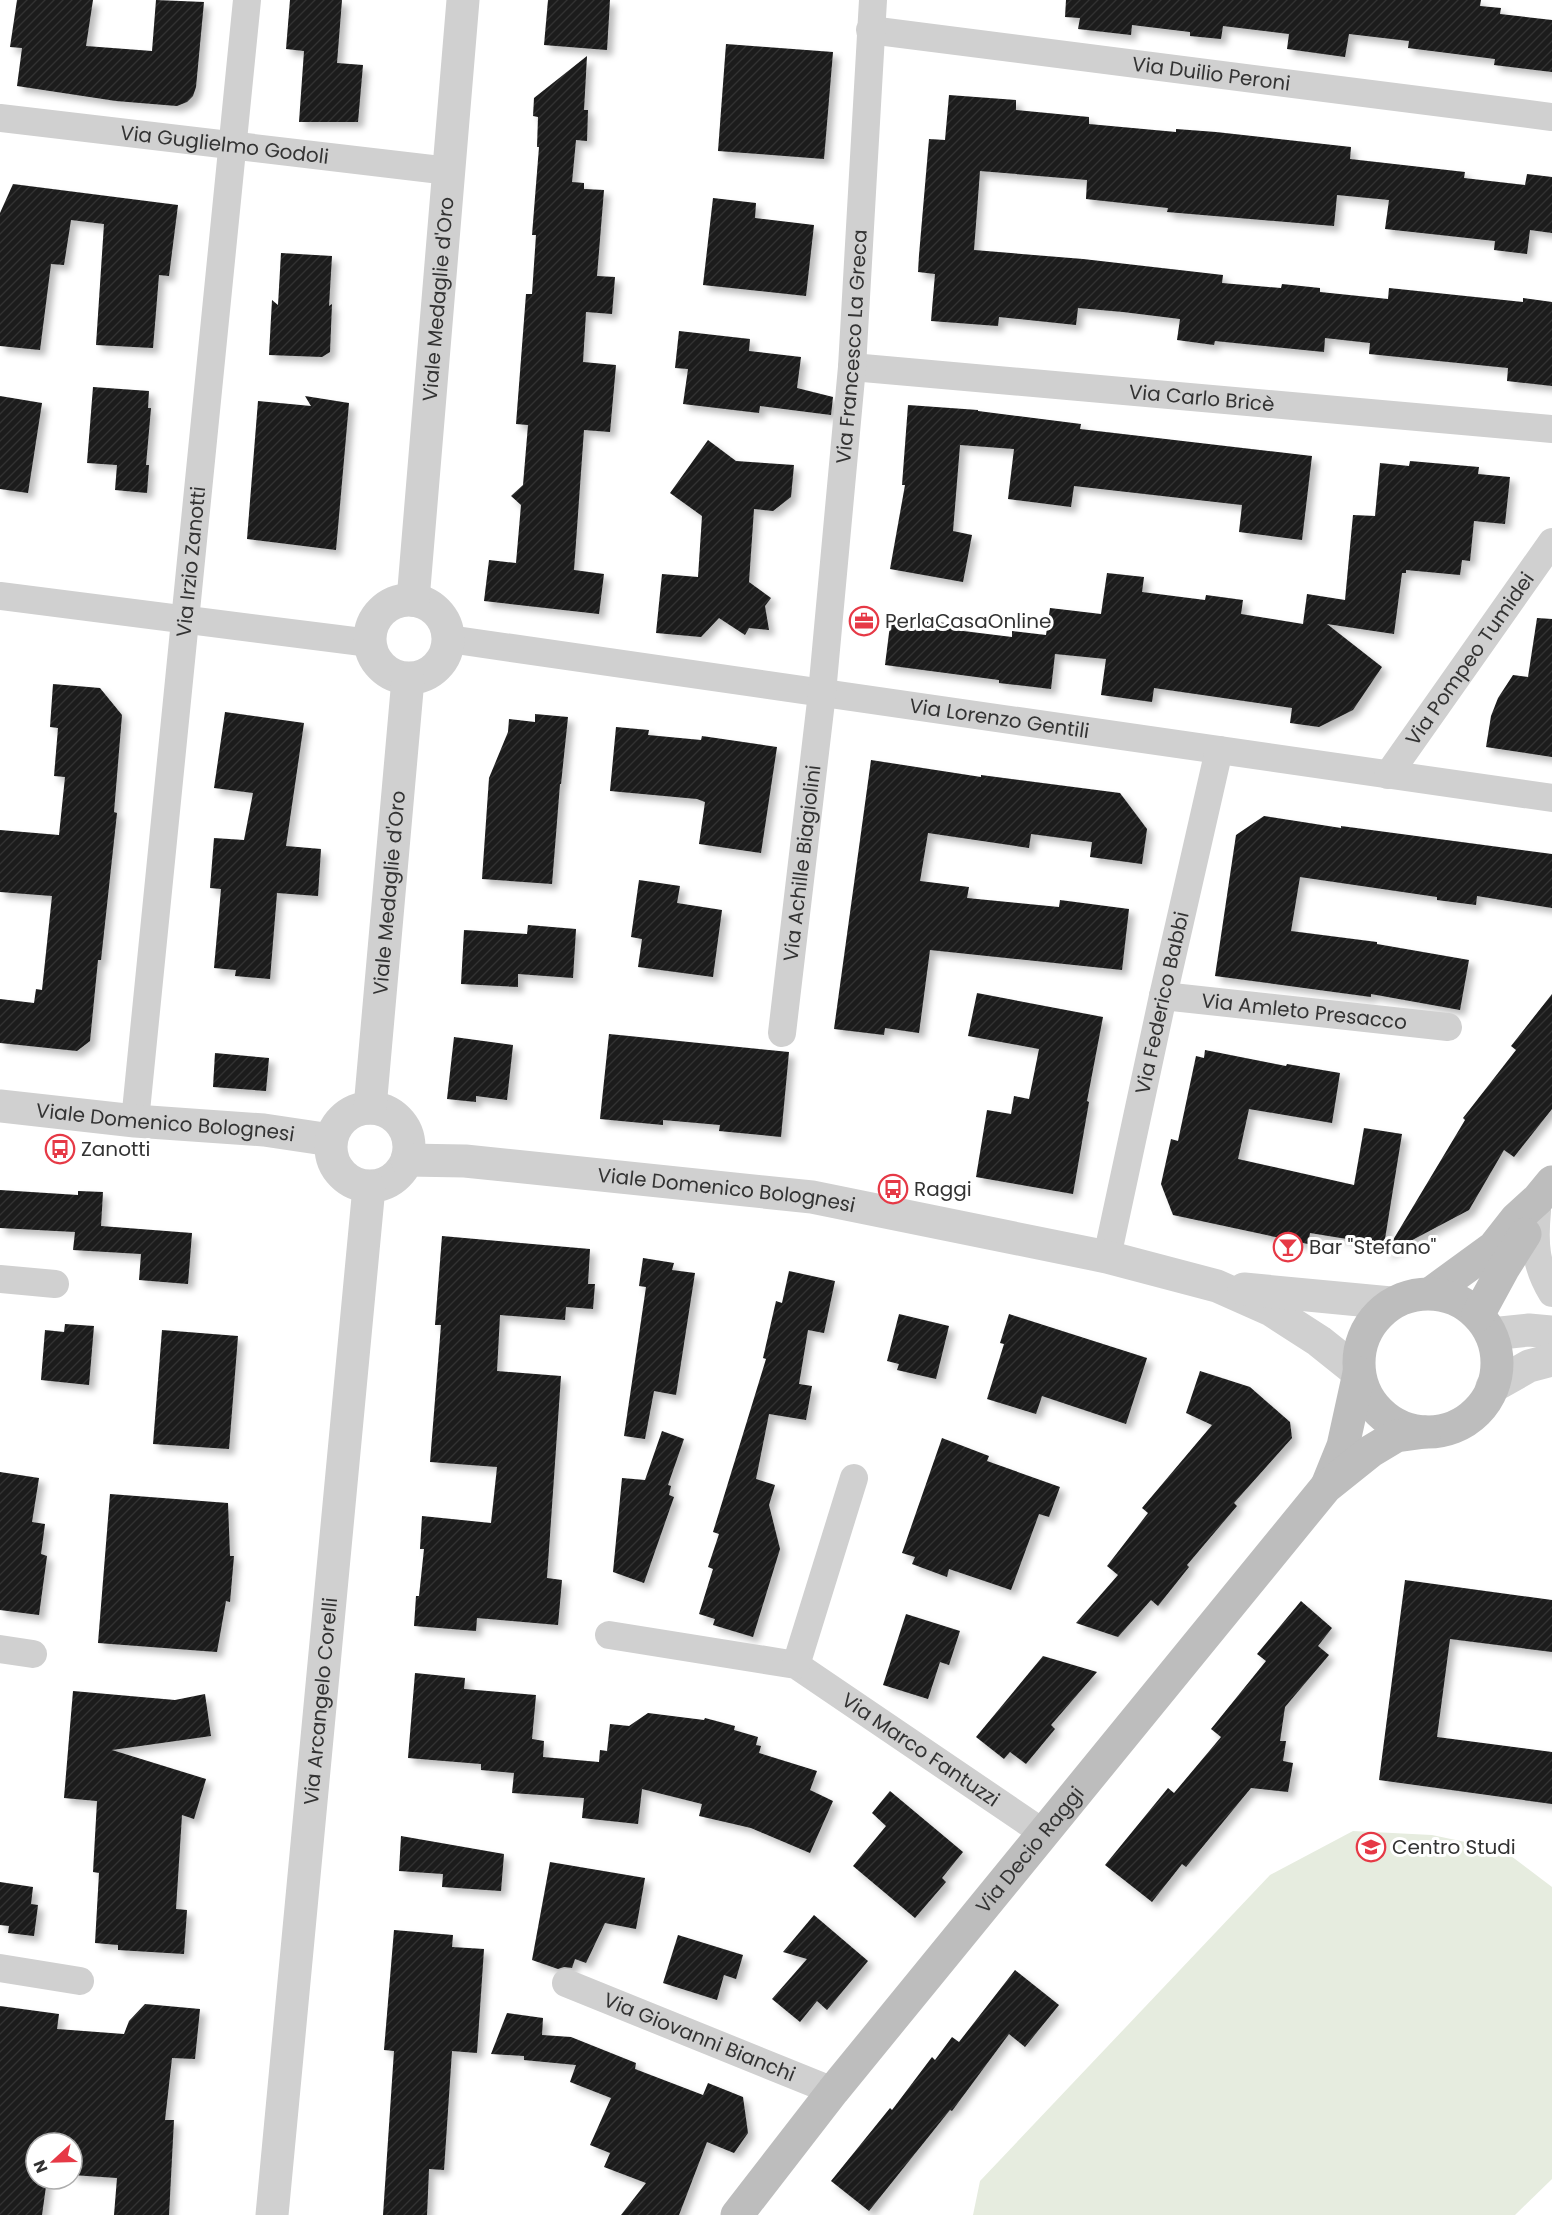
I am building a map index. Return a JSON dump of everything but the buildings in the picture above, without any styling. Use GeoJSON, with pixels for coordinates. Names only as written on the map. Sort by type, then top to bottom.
{"type":"FeatureCollection","features":[{"type":"Feature","properties":{"kind":"main road","name":"Via Decio Raggi"},"geometry":{"type":"LineString","coordinates":[[1431,1293],[1487,1253],[1516,1219],[1545,1191]]}},
{"type":"Feature","properties":{"kind":"main road"},"geometry":{"type":"LineString","coordinates":[[1485,1325],[1503,1269],[1523,1238],[1545,1191]]}},
{"type":"Feature","properties":{"kind":"main road","name":"Via Decio Raggi"},"geometry":{"type":"LineString","coordinates":[[737,2215],[833,2091],[1326,1487],[1371,1451],[1396,1436],[1439,1431],[1466,1420],[1477,1412],[1492,1387],[1497,1361],[1485,1325],[1465,1304],[1449,1296],[1431,1293],[1411,1295],[1391,1303],[1374,1318],[1359,1350],[1359,1373],[1343,1446],[1326,1487]]}},
{"type":"Feature","properties":{"kind":"main road","name":"Via Decio Raggi"},"geometry":{"type":"LineString","coordinates":[[1359,1373],[1367,1396],[1382,1414],[1402,1427],[1425,1432]]}},
{"type":"Feature","properties":{"kind":"street","name":"Via Irzio Zanotti"},"geometry":{"type":"LineString","coordinates":[[135,1121],[246,0]]}},
{"type":"Feature","properties":{"kind":"street","name":"Viale Medaglie d'Oro"},"geometry":{"type":"LineString","coordinates":[[413,600],[463,0]]}},
{"type":"Feature","properties":{"kind":"street","name":"Via Francesco La Greca"},"geometry":{"type":"LineString","coordinates":[[822,693],[852,367],[873,0]]}},
{"type":"Feature","properties":{"kind":"street","name":"Via Duilio Peroni"},"geometry":{"type":"LineString","coordinates":[[870,30],[1552,117]]}},
{"type":"Feature","properties":{"kind":"street","name":"Via Guglielmo Godoli"},"geometry":{"type":"LineString","coordinates":[[0,118],[449,171]]}},
{"type":"Feature","properties":{"kind":"street","name":"Via Carlo Bricè"},"geometry":{"type":"LineString","coordinates":[[852,367],[1552,429]]}},
{"type":"Feature","properties":{"kind":"street","name":"Via Pompeo Tumidei"},"geometry":{"type":"LineString","coordinates":[[1388,775],[1552,542]]}},
{"type":"Feature","properties":{"kind":"street"},"geometry":{"type":"LineString","coordinates":[[0,596],[370,643]]}},
{"type":"Feature","properties":{"kind":"street"},"geometry":{"type":"LineString","coordinates":[[402,600],[424,603],[434,609],[447,628],[449,639],[447,652],[432,672],[408,679],[386,672],[372,654],[370,643],[375,619],[383,610],[402,600]]}},
{"type":"Feature","properties":{"kind":"street","name":"Via Lorenzo Gentili"},"geometry":{"type":"LineString","coordinates":[[449,639],[1552,798]]}},
{"type":"Feature","properties":{"kind":"street","name":"Viale Medaglie d'Oro"},"geometry":{"type":"LineString","coordinates":[[370,1108],[408,679]]}},
{"type":"Feature","properties":{"kind":"street","name":"Via Achille Biagiolini"},"geometry":{"type":"LineString","coordinates":[[782,1033],[822,693]]}},
{"type":"Feature","properties":{"kind":"street","name":"Via Federico Babbi"},"geometry":{"type":"LineString","coordinates":[[1107,1257],[1219,750]]}},
{"type":"Feature","properties":{"kind":"street","name":"Via Amleto Presacco"},"geometry":{"type":"LineString","coordinates":[[1163,996],[1448,1027]]}},
{"type":"Feature","properties":{"kind":"street","name":"Viale Domenico Bolognesi"},"geometry":{"type":"LineString","coordinates":[[0,1106],[135,1121],[264,1130],[331,1140]]}},
{"type":"Feature","properties":{"kind":"street"},"geometry":{"type":"LineString","coordinates":[[370,1108],[388,1113],[402,1124],[409,1148],[402,1171],[393,1180],[369,1187],[356,1184],[344,1177],[331,1154],[331,1140],[341,1121],[349,1114],[370,1108]]}},
{"type":"Feature","properties":{"kind":"street","name":"Viale Domenico Bolognesi"},"geometry":{"type":"LineString","coordinates":[[407,1160],[465,1161],[812,1197],[1107,1257],[1216,1286],[1271,1310],[1319,1341],[1359,1373]]}},
{"type":"Feature","properties":{"kind":"street","name":"Via Arcangelo Corelli"},"geometry":{"type":"LineString","coordinates":[[272,2215],[369,1187]]}},
{"type":"Feature","properties":{"kind":"street"},"geometry":{"type":"LineString","coordinates":[[1545,1191],[1535,1252],[1546,1284],[1552,1293]]}},
{"type":"Feature","properties":{"kind":"street"},"geometry":{"type":"LineString","coordinates":[[0,1279],[55,1284]]}},
{"type":"Feature","properties":{"kind":"street","name":"Viale Domenico Bolognesi"},"geometry":{"type":"LineString","coordinates":[[1216,1286],[1391,1303]]}},
{"type":"Feature","properties":{"kind":"street"},"geometry":{"type":"LineString","coordinates":[[1485,1325],[1552,1332]]}},
{"type":"Feature","properties":{"kind":"street"},"geometry":{"type":"LineString","coordinates":[[1492,1387],[1529,1366],[1552,1360]]}},
{"type":"Feature","properties":{"kind":"street"},"geometry":{"type":"LineString","coordinates":[[796,1665],[854,1478]]}},
{"type":"Feature","properties":{"kind":"street","name":"Via Marco Fantuzzi"},"geometry":{"type":"LineString","coordinates":[[609,1635],[796,1665],[1045,1834]]}},
{"type":"Feature","properties":{"kind":"street"},"geometry":{"type":"LineString","coordinates":[[0,1649],[33,1654]]}},
{"type":"Feature","properties":{"kind":"street"},"geometry":{"type":"LineString","coordinates":[[0,1968],[80,1981]]}},
{"type":"Feature","properties":{"kind":"street","name":"Via Giovanni Bianchi"},"geometry":{"type":"LineString","coordinates":[[566,1983],[833,2091]]}},
{"type":"Feature","properties":{"kind":"shaded area"},"geometry":{"type":"Polygon","coordinates":[[[1353,1831],[1432,1835],[1503,1850],[1552,1887],[1552,2179],[1515,2215],[973,2215],[980,2181],[1270,1875],[1353,1831]]]}},
{"type":"Feature","properties":{"kind":"place","name":"PerlaCasaOnline"},"geometry":{"type":"Point","coordinates":[864,621]}},
{"type":"Feature","properties":{"kind":"place","name":"Zanotti"},"geometry":{"type":"Point","coordinates":[60,1149]}},
{"type":"Feature","properties":{"kind":"place","name":"Raggi"},"geometry":{"type":"Point","coordinates":[893,1189]}},
{"type":"Feature","properties":{"kind":"place","name":"Bar \"Stefano\""},"geometry":{"type":"Point","coordinates":[1288,1247]}},
{"type":"Feature","properties":{"kind":"place","name":"Centro Studi"},"geometry":{"type":"Point","coordinates":[1371,1847]}}]}
